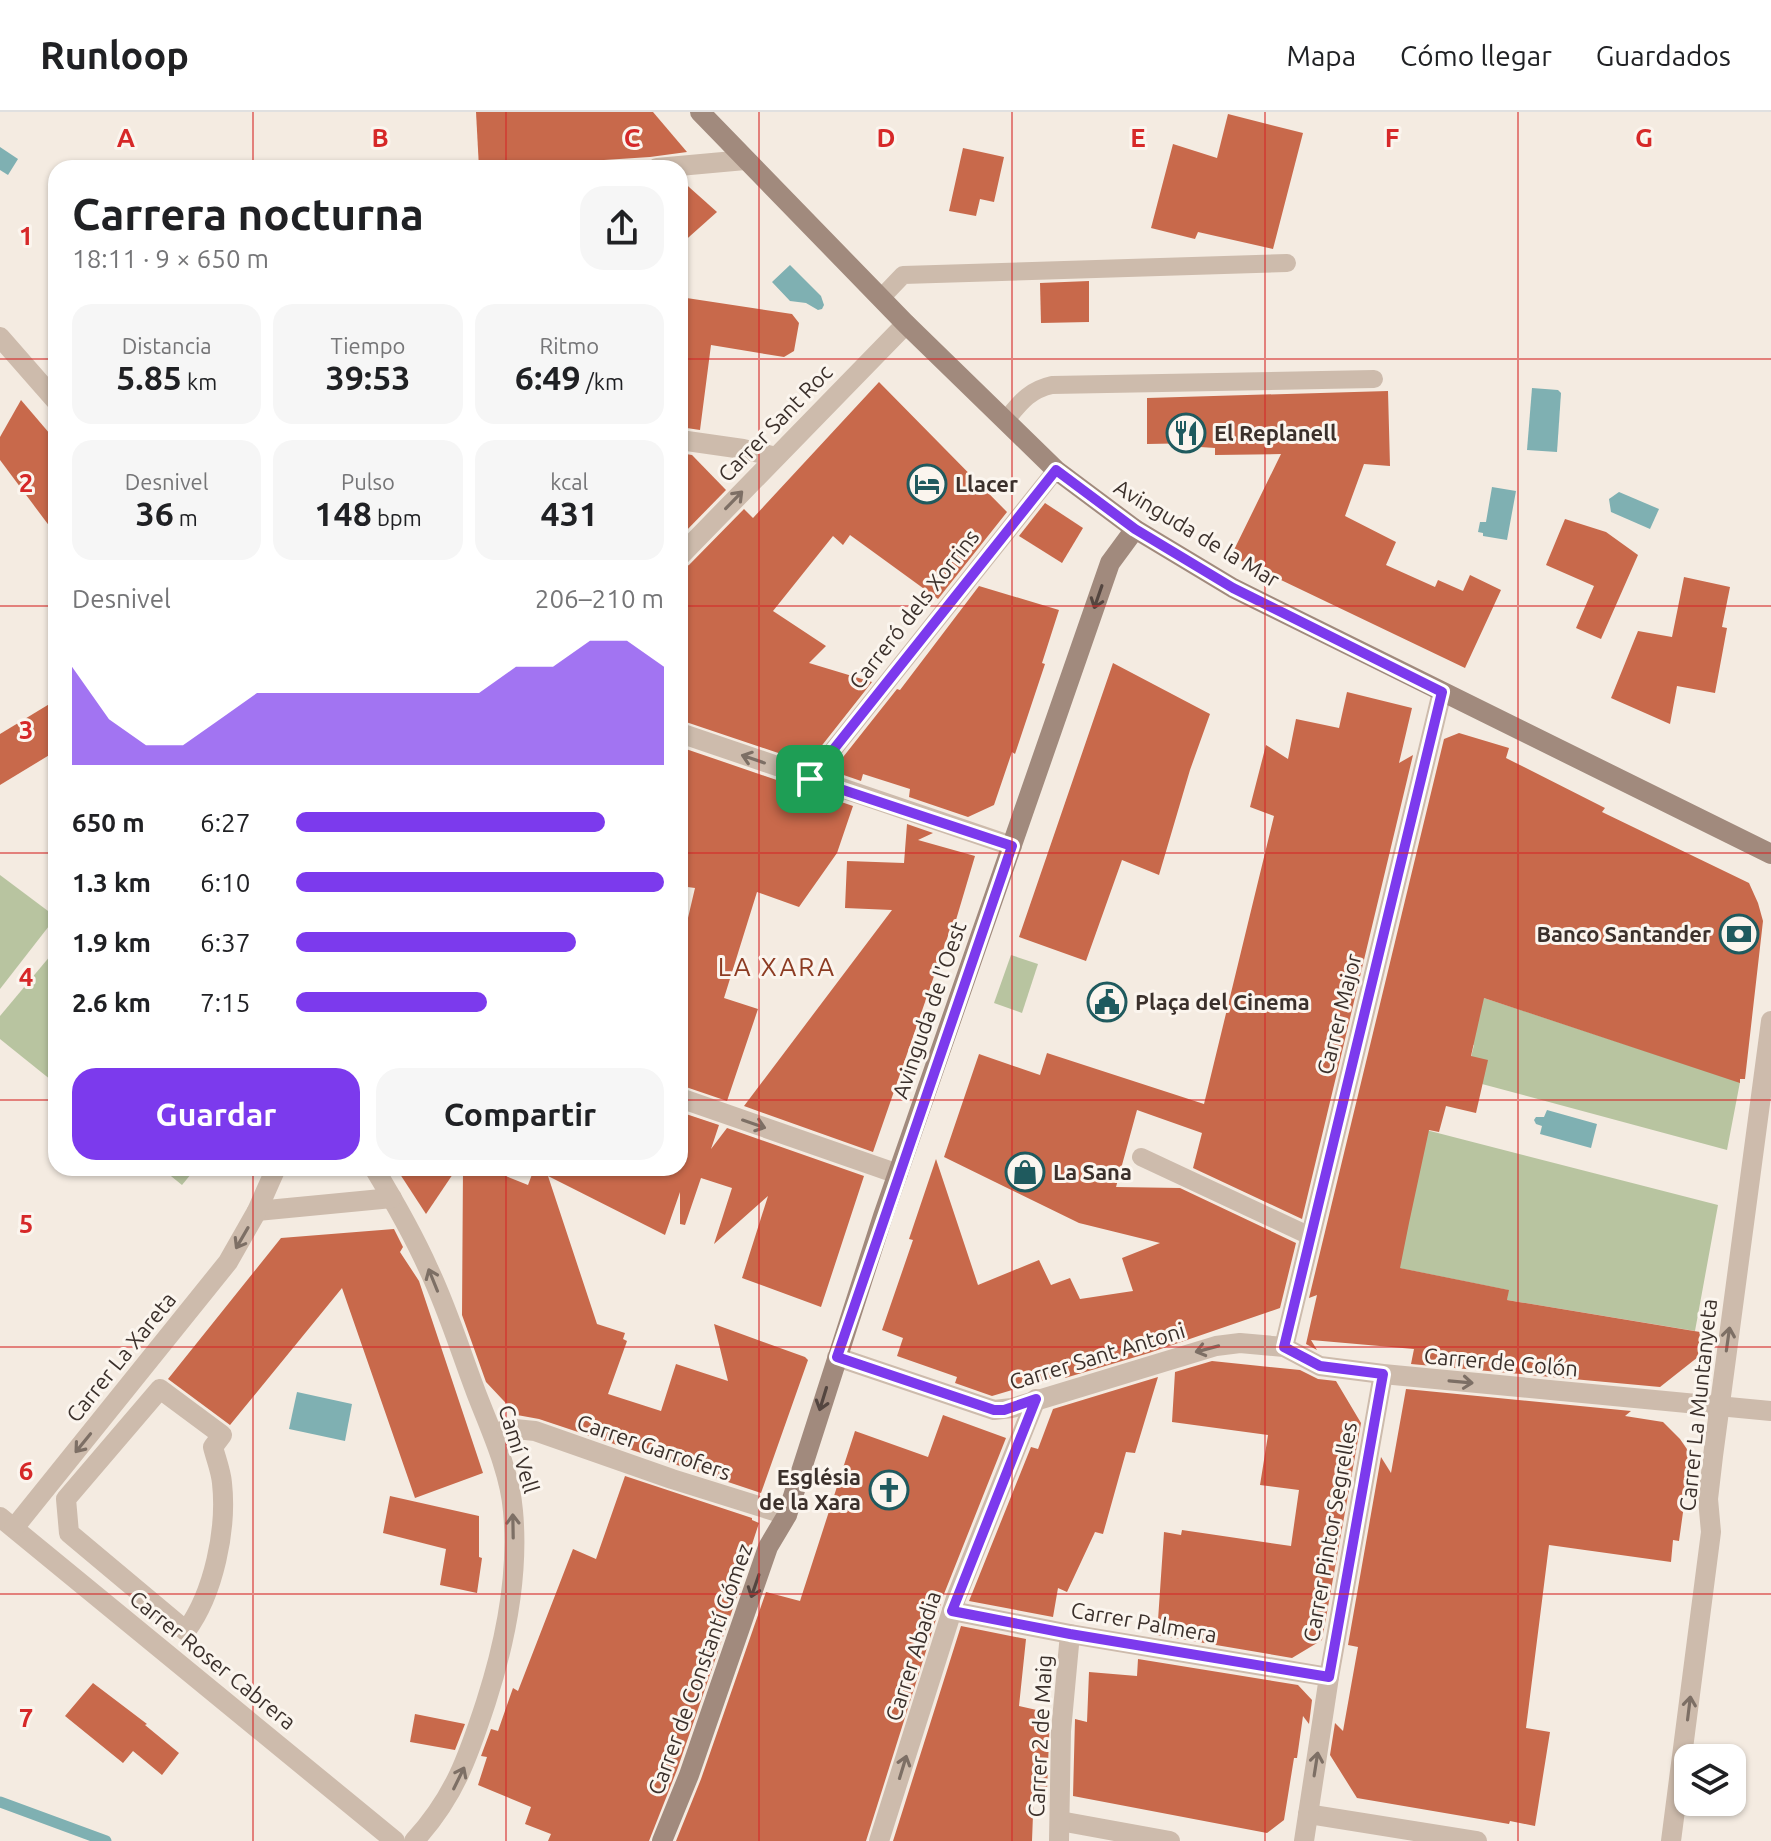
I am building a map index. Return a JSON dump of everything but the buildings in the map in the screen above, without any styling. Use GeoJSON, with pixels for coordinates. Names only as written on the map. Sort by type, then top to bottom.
{"type":"FeatureCollection","features":[{"type":"Feature","properties":{"kind":"main road","name":"Avinguda de la Mar"},"geometry":{"type":"LineString","coordinates":[[700,112],[906,324],[1056,470],[1135,529],[1233,588],[1771,854]]}},
{"type":"Feature","properties":{"kind":"main road","name":"Avinguda de l'Oest"},"geometry":{"type":"LineString","coordinates":[[787,1515],[898,1174],[1110,563],[1135,529]]}},
{"type":"Feature","properties":{"kind":"main road","name":"Carrer de Constantí Gómez"},"geometry":{"type":"LineString","coordinates":[[662,1841],[689,1775],[768,1547],[787,1515]]}},
{"type":"Feature","properties":{"kind":"street"},"geometry":{"type":"LineString","coordinates":[[688,165],[745,160]]}},
{"type":"Feature","properties":{"kind":"street","name":"Carrer Sant Roc"},"geometry":{"type":"LineString","coordinates":[[688,548],[906,324]]}},
{"type":"Feature","properties":{"kind":"street"},"geometry":{"type":"LineString","coordinates":[[0,337],[48,392]]}},
{"type":"Feature","properties":{"kind":"street"},"geometry":{"type":"LineString","coordinates":[[688,441],[776,457]]}},
{"type":"Feature","properties":{"kind":"street","name":"Carrer Major"},"geometry":{"type":"LineString","coordinates":[[1284,1347],[1442,692]]}},
{"type":"Feature","properties":{"kind":"street"},"geometry":{"type":"LineString","coordinates":[[688,736],[1012,846]]}},
{"type":"Feature","properties":{"kind":"street","name":"Carrer La Muntanyeta"},"geometry":{"type":"LineString","coordinates":[[1671,1841],[1711,1532],[1708,1499],[1719,1406],[1771,1021]]}},
{"type":"Feature","properties":{"kind":"street"},"geometry":{"type":"LineString","coordinates":[[688,1101],[898,1174]]}},
{"type":"Feature","properties":{"kind":"street","name":"Carrer La Xareta"},"geometry":{"type":"LineString","coordinates":[[7,1522],[228,1262],[272,1176]]}},
{"type":"Feature","properties":{"kind":"street","name":"Camí Vell"},"geometry":{"type":"LineString","coordinates":[[379,1176],[430,1272],[507,1478],[513,1520],[510,1608],[489,1693],[462,1775],[433,1821],[414,1841]]}},
{"type":"Feature","properties":{"kind":"street"},"geometry":{"type":"LineString","coordinates":[[257,1211],[392,1198]]}},
{"type":"Feature","properties":{"kind":"street","name":"Carrer Sant Antoni"},"geometry":{"type":"LineString","coordinates":[[837,1357],[994,1410],[1004,1410],[1216,1346],[1240,1343],[1284,1347]]}},
{"type":"Feature","properties":{"kind":"street","name":"Carrer de Colón"},"geometry":{"type":"LineString","coordinates":[[1284,1347],[1320,1366],[1771,1411]]}},
{"type":"Feature","properties":{"kind":"street","name":"Carrer Pintor Segrelles"},"geometry":{"type":"LineString","coordinates":[[1304,1841],[1329,1677],[1383,1374]]}},
{"type":"Feature","properties":{"kind":"street"},"geometry":{"type":"LineString","coordinates":[[160,1389],[222,1435],[213,1447],[222,1481],[222,1533],[209,1583],[186,1631],[69,1533],[66,1499],[160,1389]]}},
{"type":"Feature","properties":{"kind":"street","name":"Carrer Abadia"},"geometry":{"type":"LineString","coordinates":[[879,1841],[952,1611],[1036,1399]]}},
{"type":"Feature","properties":{"kind":"street","name":"Carrer Garrofers"},"geometry":{"type":"LineString","coordinates":[[506,1428],[535,1431],[787,1515]]}},
{"type":"Feature","properties":{"kind":"street","name":"Carrer Roser Cabrera"},"geometry":{"type":"LineString","coordinates":[[7,1522],[395,1841]]}},
{"type":"Feature","properties":{"kind":"street","name":"Carrer Palmera"},"geometry":{"type":"LineString","coordinates":[[952,1611],[1329,1677]]}},
{"type":"Feature","properties":{"kind":"street","name":"Carrer 2 de Maig"},"geometry":{"type":"LineString","coordinates":[[1059,1831],[1061,1731],[1070,1634]]}},
{"type":"Feature","properties":{"kind":"street"},"geometry":{"type":"LineString","coordinates":[[1308,1814],[1477,1841]]}},
{"type":"Feature","properties":{"kind":"street"},"geometry":{"type":"LineString","coordinates":[[1059,1831],[1170,1841]]}},
{"type":"Feature","properties":{"kind":"lane"},"geometry":{"type":"LineString","coordinates":[[881,298],[903,275],[1287,263]]}},
{"type":"Feature","properties":{"kind":"lane"},"geometry":{"type":"LineString","coordinates":[[1006,420],[1026,396],[1037,388],[1052,385],[1374,379]]}},
{"type":"Feature","properties":{"kind":"lane","name":"Carreró dels Xorrins"},"geometry":{"type":"LineString","coordinates":[[810,779],[1056,470]]}},
{"type":"Feature","properties":{"kind":"lane"},"geometry":{"type":"LineString","coordinates":[[1141,1157],[1310,1236]]}},
{"type":"Feature","properties":{"kind":"green space"},"geometry":{"type":"Polygon","coordinates":[[[0,875],[48,911],[48,927],[0,989],[0,875]]]}},
{"type":"Feature","properties":{"kind":"green space"},"geometry":{"type":"Polygon","coordinates":[[[1011,955],[1038,964],[1022,1013],[994,1003],[1011,955]]]}},
{"type":"Feature","properties":{"kind":"green space"},"geometry":{"type":"Polygon","coordinates":[[[48,959],[48,1078],[0,1039],[0,1016],[48,959]]]}},
{"type":"Feature","properties":{"kind":"green space"},"geometry":{"type":"Polygon","coordinates":[[[1481,997],[1740,1082],[1727,1150],[1482,1084],[1471,1057],[1474,1045],[1424,1034],[1481,997]]]}},
{"type":"Feature","properties":{"kind":"green space"},"geometry":{"type":"Polygon","coordinates":[[[1399,1123],[1718,1205],[1695,1331],[1507,1300],[1508,1290],[1399,1268],[1399,1123]]]}},
{"type":"Feature","properties":{"kind":"green space"},"geometry":{"type":"Polygon","coordinates":[[[171,1176],[189,1176],[182,1185],[171,1176]]]}},
{"type":"Feature","properties":{"kind":"water"},"geometry":{"type":"Polygon","coordinates":[[[0,147],[18,159],[8,175],[0,170],[0,147]]]}},
{"type":"Feature","properties":{"kind":"water"},"geometry":{"type":"Polygon","coordinates":[[[790,265],[821,296],[822,309],[790,301],[772,282],[790,265]]]}},
{"type":"Feature","properties":{"kind":"water"},"geometry":{"type":"Polygon","coordinates":[[[1532,388],[1558,390],[1561,393],[1557,452],[1527,450],[1532,388]]]}},
{"type":"Feature","properties":{"kind":"water"},"geometry":{"type":"Polygon","coordinates":[[[1492,487],[1516,491],[1507,540],[1483,536],[1478,532],[1480,522],[1486,522],[1492,487]]]}},
{"type":"Feature","properties":{"kind":"water"},"geometry":{"type":"Polygon","coordinates":[[[1619,492],[1659,509],[1650,529],[1611,512],[1609,499],[1619,492]]]}},
{"type":"Feature","properties":{"kind":"water"},"geometry":{"type":"Polygon","coordinates":[[[1547,1110],[1597,1124],[1591,1148],[1540,1134],[1542,1126],[1534,1120],[1544,1117],[1547,1110]]]}},
{"type":"Feature","properties":{"kind":"water"},"geometry":{"type":"Polygon","coordinates":[[[297,1392],[352,1404],[345,1441],[289,1429],[297,1392]]]}},
{"type":"Feature","properties":{"kind":"waterway"},"geometry":{"type":"LineString","coordinates":[[0,1802],[106,1841]]}},
{"type":"Feature","properties":{"kind":"place","name":"El Replanell"},"geometry":{"type":"Point","coordinates":[1186,433]}},
{"type":"Feature","properties":{"kind":"place","name":"Llacer"},"geometry":{"type":"Point","coordinates":[927,484]}},
{"type":"Feature","properties":{"kind":"place","name":"Banco Santander"},"geometry":{"type":"Point","coordinates":[1739,934]}},
{"type":"Feature","properties":{"kind":"place","name":"Plaça del Cinema"},"geometry":{"type":"Point","coordinates":[1107,1002]}},
{"type":"Feature","properties":{"kind":"place","name":"La Sana"},"geometry":{"type":"Point","coordinates":[1025,1172]}},
{"type":"Feature","properties":{"kind":"place","name":"Església de la Xara"},"geometry":{"type":"Point","coordinates":[889,1490]}},
{"type":"Feature","properties":{"kind":"district","name":"LA XARA"},"geometry":{"type":"Point","coordinates":[777,967]}},
{"type":"Feature","properties":{"kind":"route"},"geometry":{"type":"LineString","coordinates":[[1056,470],[1135,529],[1233,588],[1442,692],[1284,1347],[1320,1366],[1383,1374],[1329,1677],[952,1611],[1036,1399],[1004,1410],[994,1410],[837,1357],[1012,846],[810,779],[1056,470]]}}]}
